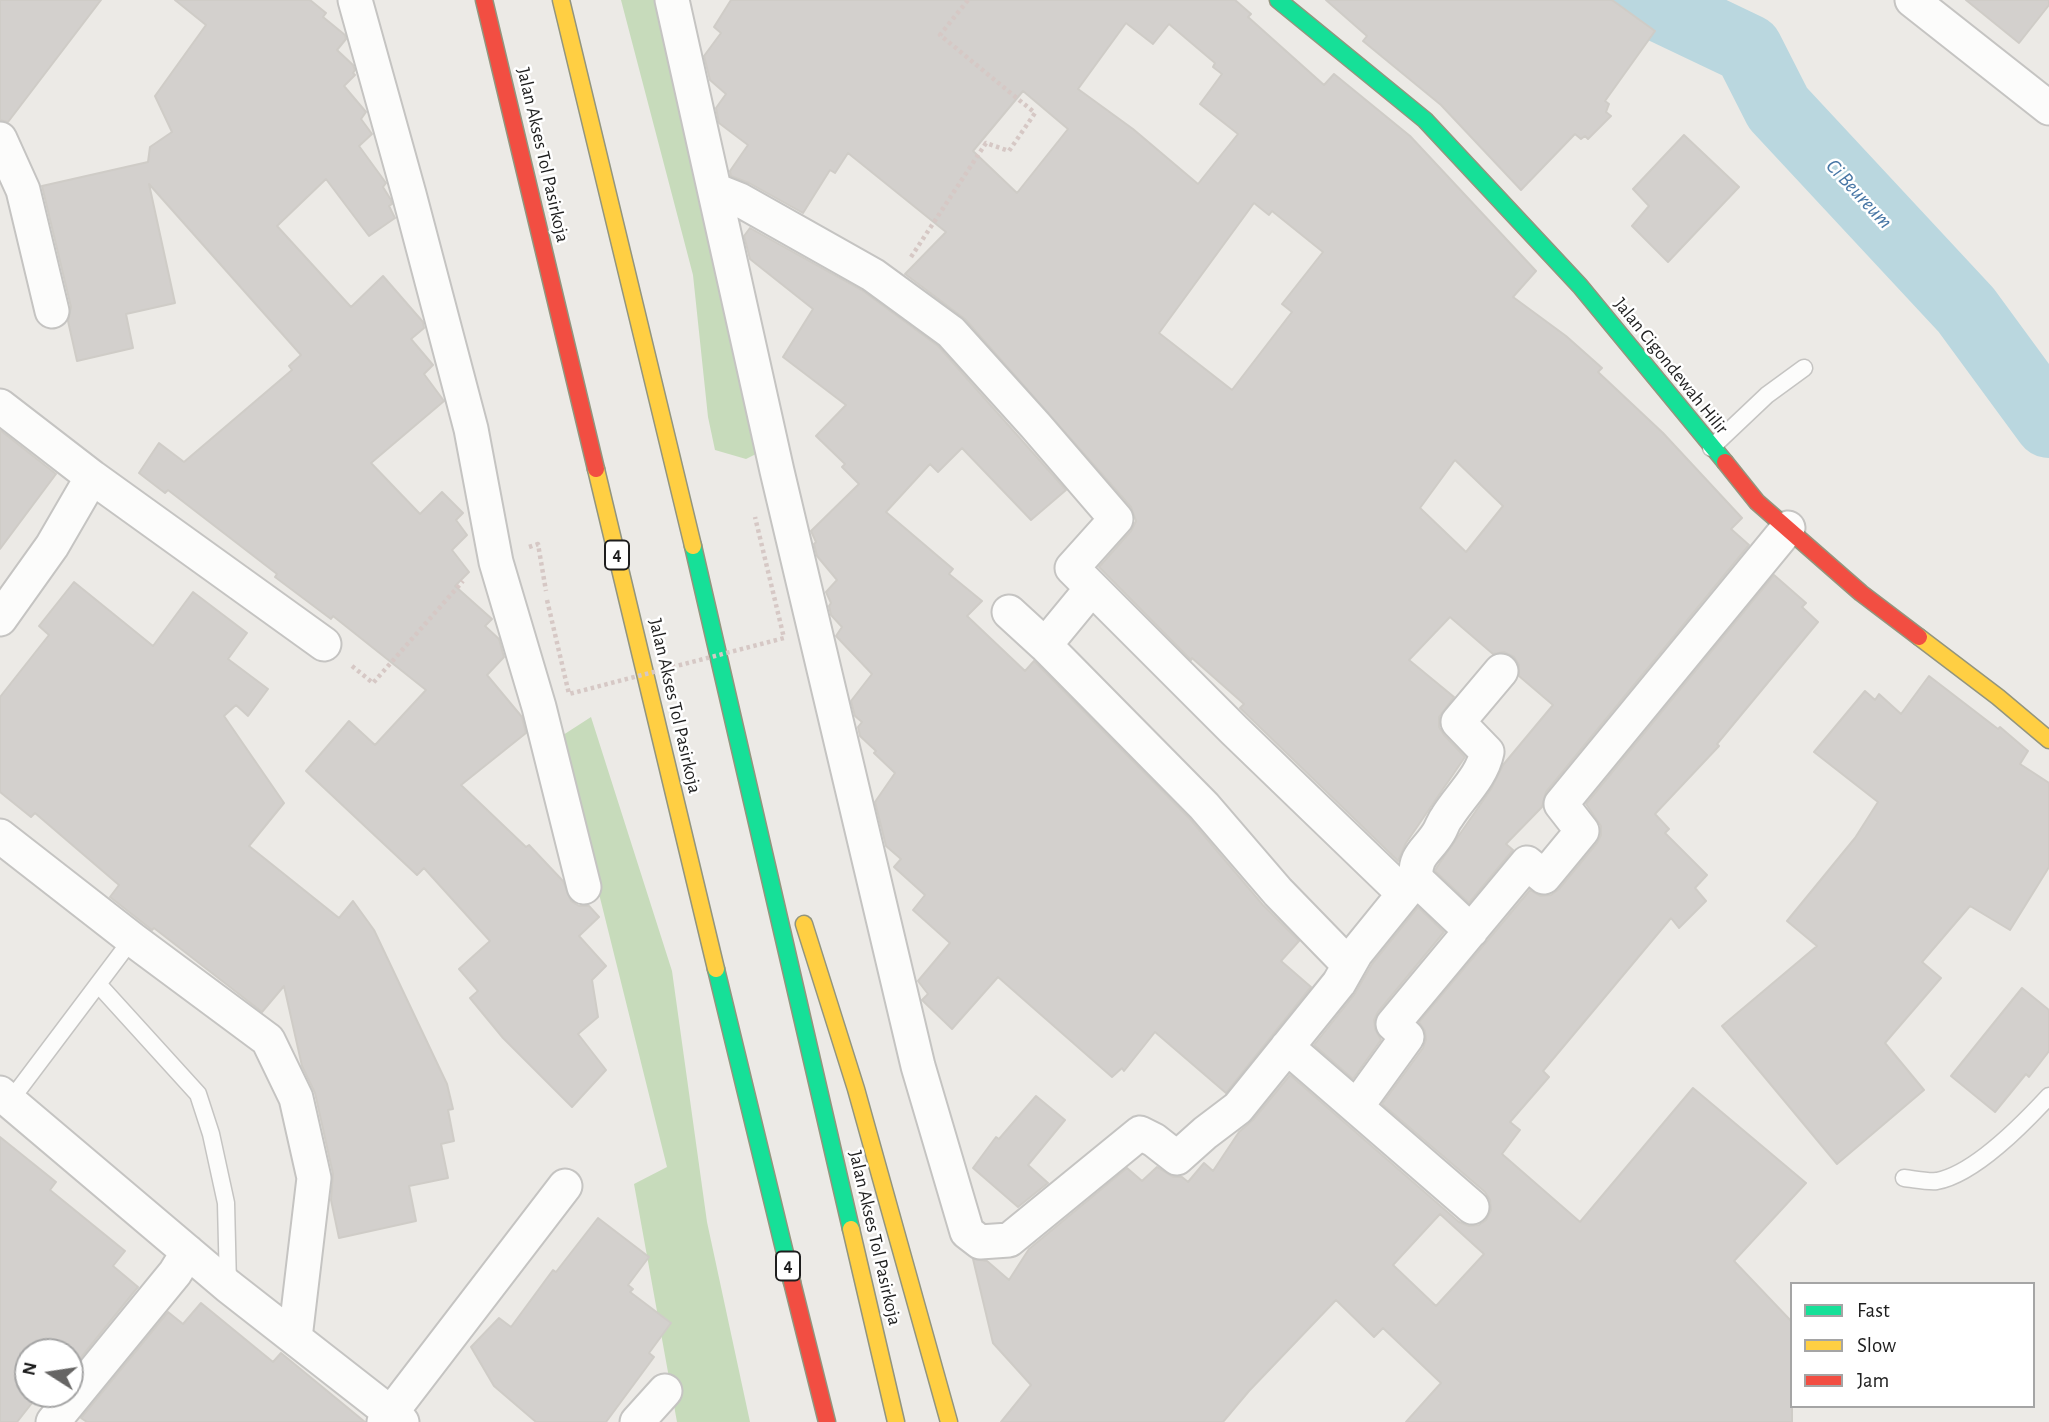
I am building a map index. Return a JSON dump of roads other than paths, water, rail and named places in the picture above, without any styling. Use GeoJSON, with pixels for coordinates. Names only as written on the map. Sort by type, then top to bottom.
{"type":"FeatureCollection","features":[{"type":"Feature","properties":{"kind":"main road","name":"Jalan Akses Tol Pasirkoja"},"geometry":{"type":"LineString","coordinates":[[484,0],[827,1422]]}},
{"type":"Feature","properties":{"kind":"main road","name":"Jalan Akses Tol Pasirkoja"},"geometry":{"type":"LineString","coordinates":[[561,0],[710,617],[896,1422]]}},
{"type":"Feature","properties":{"kind":"main road","name":"Jalan Cigondewah Hilir"},"geometry":{"type":"LineString","coordinates":[[1278,0],[1425,120],[1580,286],[1757,502],[1861,593],[1998,697],[2049,740]]}},
{"type":"Feature","properties":{"kind":"main road"},"geometry":{"type":"LineString","coordinates":[[710,617],[775,827]]}},
{"type":"Feature","properties":{"kind":"main road"},"geometry":{"type":"LineString","coordinates":[[799,906],[856,1089],[949,1422]]}},
{"type":"Feature","properties":{"kind":"main road"},"geometry":{"type":"LineString","coordinates":[[750,1110],[811,1422]]}},
{"type":"Feature","properties":{"kind":"street"},"geometry":{"type":"LineString","coordinates":[[355,0],[471,429],[496,562],[539,707],[583,887]]}},
{"type":"Feature","properties":{"kind":"street"},"geometry":{"type":"LineString","coordinates":[[672,0],[777,471],[918,1066],[967,1232],[980,1241],[1009,1240],[1140,1133],[1177,1158],[1238,1108],[1339,983],[1356,953],[1409,886],[1421,855],[1485,765],[1487,752],[1458,722],[1501,671]]}},
{"type":"Feature","properties":{"kind":"street"},"geometry":{"type":"LineString","coordinates":[[1912,0],[2049,108]]}},
{"type":"Feature","properties":{"kind":"street"},"geometry":{"type":"LineString","coordinates":[[0,139],[23,190],[52,311]]}},
{"type":"Feature","properties":{"kind":"street"},"geometry":{"type":"LineString","coordinates":[[715,190],[740,200],[891,286],[951,332],[1116,519],[1072,568],[1234,730],[1409,886],[1471,931]]}},
{"type":"Feature","properties":{"kind":"street"},"geometry":{"type":"LineString","coordinates":[[0,405],[92,477],[324,644]]}},
{"type":"Feature","properties":{"kind":"street"},"geometry":{"type":"LineString","coordinates":[[0,619],[52,546],[92,477]]}},
{"type":"Feature","properties":{"kind":"street"},"geometry":{"type":"LineString","coordinates":[[1357,1106],[1407,1037],[1393,1024],[1527,863],[1544,877],[1582,831],[1561,804],[1745,584],[1788,528]]}},
{"type":"Feature","properties":{"kind":"street"},"geometry":{"type":"LineString","coordinates":[[1045,645],[1092,588]]}},
{"type":"Feature","properties":{"kind":"street"},"geometry":{"type":"LineString","coordinates":[[1009,612],[1204,806],[1278,892],[1349,965]]}},
{"type":"Feature","properties":{"kind":"street"},"geometry":{"type":"LineString","coordinates":[[0,836],[268,1040],[296,1097],[314,1178],[295,1338]]}},
{"type":"Feature","properties":{"kind":"street"},"geometry":{"type":"LineString","coordinates":[[1287,1047],[1472,1207]]}},
{"type":"Feature","properties":{"kind":"street"},"geometry":{"type":"LineString","coordinates":[[5,1097],[228,1286],[392,1419],[565,1186]]}},
{"type":"Feature","properties":{"kind":"street"},"geometry":{"type":"LineString","coordinates":[[53,1422],[175,1272],[188,1252]]}},
{"type":"Feature","properties":{"kind":"street"},"geometry":{"type":"LineString","coordinates":[[637,1422],[665,1391]]}},
{"type":"Feature","properties":{"kind":"lane"},"geometry":{"type":"LineString","coordinates":[[1711,448],[1767,395],[1804,368]]}},
{"type":"Feature","properties":{"kind":"lane"},"geometry":{"type":"LineString","coordinates":[[5,1097],[132,939]]}},
{"type":"Feature","properties":{"kind":"lane"},"geometry":{"type":"LineString","coordinates":[[98,984],[198,1094],[211,1134],[226,1203],[228,1286]]}},
{"type":"Feature","properties":{"kind":"lane"},"geometry":{"type":"LineString","coordinates":[[1904,1178],[1937,1181],[1968,1168],[2020,1128],[2049,1096]]}},
{"type":"Feature","properties":{"kind":"waterway","name":"Ci Beureum"},"geometry":{"type":"LineString","coordinates":[[1645,0],[1748,49],[1778,108],[1966,310],[2049,423]]}}]}
